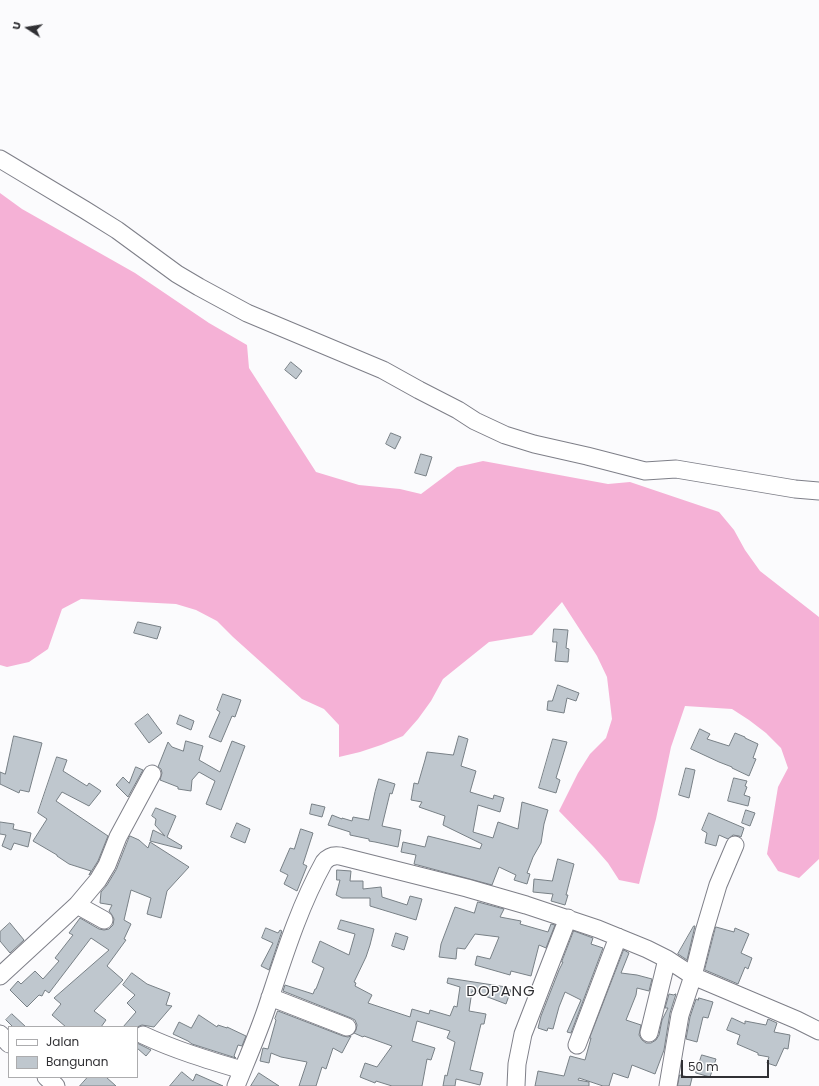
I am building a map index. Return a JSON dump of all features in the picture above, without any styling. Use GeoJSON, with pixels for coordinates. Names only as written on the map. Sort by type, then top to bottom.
{"type":"FeatureCollection","features":[{"type":"Feature","properties":{"kind":"street"},"geometry":{"type":"LineString","coordinates":[[0,159],[86,210],[117,230],[177,274],[199,287],[247,313],[383,370],[476,421],[505,435],[534,444],[645,471],[676,469],[795,489],[819,491]]}},
{"type":"Feature","properties":{"kind":"street"},"geometry":{"type":"LineString","coordinates":[[0,976],[77,905],[103,873],[118,837],[152,774]]}},
{"type":"Feature","properties":{"kind":"street"},"geometry":{"type":"LineString","coordinates":[[668,1086],[680,1015],[693,976],[718,885],[735,845]]}},
{"type":"Feature","properties":{"kind":"street"},"geometry":{"type":"LineString","coordinates":[[236,1086],[252,1049],[299,916],[324,862],[327,858],[332,856],[340,856],[467,888],[568,918],[647,949],[693,976],[798,1020],[819,1031]]}},
{"type":"Feature","properties":{"kind":"street"},"geometry":{"type":"LineString","coordinates":[[77,905],[104,920]]}},
{"type":"Feature","properties":{"kind":"street"},"geometry":{"type":"LineString","coordinates":[[516,1086],[517,1064],[522,1034],[568,918]]}},
{"type":"Feature","properties":{"kind":"street"},"geometry":{"type":"LineString","coordinates":[[577,1045],[618,937]]}},
{"type":"Feature","properties":{"kind":"street"},"geometry":{"type":"LineString","coordinates":[[649,1032],[667,960]]}},
{"type":"Feature","properties":{"kind":"street"},"geometry":{"type":"LineString","coordinates":[[270,997],[347,1027]]}},
{"type":"Feature","properties":{"kind":"street"},"geometry":{"type":"LineString","coordinates":[[0,1034],[8,1043]]}},
{"type":"Feature","properties":{"kind":"street"},"geometry":{"type":"LineString","coordinates":[[143,1035],[164,1045],[242,1070]]}},
{"type":"Feature","properties":{"kind":"street"},"geometry":{"type":"LineString","coordinates":[[47,1078],[56,1086]]}},
{"type":"Feature","properties":{"kind":"shaded area"},"geometry":{"type":"Polygon","coordinates":[[[0,193],[22,209],[135,273],[209,323],[247,345],[249,368],[316,472],[359,485],[400,489],[421,494],[457,467],[483,461],[608,484],[630,482],[719,512],[734,530],[745,550],[760,571],[819,617],[819,859],[799,878],[778,871],[767,854],[778,787],[788,768],[781,748],[766,733],[732,709],[685,706],[671,747],[656,819],[639,884],[619,880],[608,863],[559,811],[578,773],[590,754],[606,738],[612,719],[607,677],[597,656],[562,602],[532,635],[489,642],[443,679],[431,701],[403,736],[360,752],[339,757],[339,725],[324,709],[302,699],[217,621],[196,610],[176,604],[81,599],[62,609],[48,649],[29,662],[7,667],[0,665],[0,193]]]}},
{"type":"Feature","properties":{"kind":"building"},"geometry":{"type":"Polygon","coordinates":[[[291,362],[302,371],[296,379],[285,370],[291,362]]]}},
{"type":"Feature","properties":{"kind":"building"},"geometry":{"type":"Polygon","coordinates":[[[391,433],[401,437],[395,449],[386,444],[391,433]]]}},
{"type":"Feature","properties":{"kind":"building"},"geometry":{"type":"Polygon","coordinates":[[[421,454],[432,457],[426,476],[415,473],[421,454]]]}},
{"type":"Feature","properties":{"kind":"building"},"geometry":{"type":"Polygon","coordinates":[[[138,622],[161,627],[157,639],[134,633],[138,622]]]}},
{"type":"Feature","properties":{"kind":"building"},"geometry":{"type":"Polygon","coordinates":[[[554,629],[568,630],[566,648],[569,649],[568,662],[555,661],[557,642],[553,642],[554,629]]]}},
{"type":"Feature","properties":{"kind":"building"},"geometry":{"type":"Polygon","coordinates":[[[558,685],[579,693],[576,701],[567,698],[564,713],[547,710],[548,701],[552,701],[558,685]]]}},
{"type":"Feature","properties":{"kind":"building"},"geometry":{"type":"Polygon","coordinates":[[[223,694],[241,700],[235,717],[232,716],[221,742],[209,737],[220,712],[217,710],[223,694]]]}},
{"type":"Feature","properties":{"kind":"building"},"geometry":{"type":"Polygon","coordinates":[[[148,714],[162,733],[149,743],[135,724],[148,714]]]}},
{"type":"Feature","properties":{"kind":"building"},"geometry":{"type":"Polygon","coordinates":[[[180,715],[194,721],[191,730],[177,724],[180,715]]]}},
{"type":"Feature","properties":{"kind":"building"},"geometry":{"type":"Polygon","coordinates":[[[700,729],[710,734],[707,739],[729,746],[735,733],[758,744],[753,758],[756,759],[749,776],[691,749],[700,729]]]}},
{"type":"Feature","properties":{"kind":"building"},"geometry":{"type":"Polygon","coordinates":[[[14,736],[42,743],[29,792],[20,790],[19,793],[0,784],[0,772],[5,774],[14,736]]]}},
{"type":"Feature","properties":{"kind":"building"},"geometry":{"type":"Polygon","coordinates":[[[459,736],[468,739],[461,766],[476,771],[470,792],[493,799],[494,795],[504,798],[500,812],[478,805],[473,832],[493,838],[498,822],[518,829],[522,802],[548,810],[541,843],[533,857],[527,873],[530,874],[527,884],[514,880],[516,875],[499,867],[492,885],[414,864],[416,855],[401,852],[403,842],[425,847],[428,836],[480,849],[482,844],[443,825],[445,816],[419,807],[422,802],[411,800],[414,783],[418,784],[427,752],[453,755],[459,736]]]}},
{"type":"Feature","properties":{"kind":"building"},"geometry":{"type":"Polygon","coordinates":[[[553,739],[567,742],[556,778],[560,780],[556,793],[539,788],[553,739]]]}},
{"type":"Feature","properties":{"kind":"building"},"geometry":{"type":"Polygon","coordinates":[[[186,741],[203,746],[199,760],[220,772],[232,741],[245,746],[221,810],[206,804],[215,781],[199,772],[192,780],[191,791],[178,789],[178,787],[160,780],[162,773],[161,769],[158,767],[168,742],[172,747],[183,751],[186,741]]]}},
{"type":"Feature","properties":{"kind":"building"},"geometry":{"type":"Polygon","coordinates":[[[57,757],[67,760],[63,771],[87,786],[89,783],[101,791],[89,806],[62,792],[56,801],[108,836],[98,861],[89,875],[91,871],[69,864],[33,841],[47,819],[38,813],[57,757]]]}},
{"type":"Feature","properties":{"kind":"building"},"geometry":{"type":"Polygon","coordinates":[[[136,767],[143,770],[128,797],[116,785],[123,777],[129,783],[136,767]]]}},
{"type":"Feature","properties":{"kind":"building"},"geometry":{"type":"Polygon","coordinates":[[[686,768],[695,770],[689,798],[679,795],[686,768]]]}},
{"type":"Feature","properties":{"kind":"building"},"geometry":{"type":"Polygon","coordinates":[[[734,778],[747,781],[745,786],[747,787],[744,795],[750,797],[748,806],[728,801],[734,778]]]}},
{"type":"Feature","properties":{"kind":"building"},"geometry":{"type":"Polygon","coordinates":[[[379,779],[395,784],[392,794],[390,793],[382,826],[401,830],[398,847],[369,841],[369,839],[350,835],[350,832],[328,825],[332,815],[352,821],[353,817],[369,820],[379,779]]]}},
{"type":"Feature","properties":{"kind":"building"},"geometry":{"type":"Polygon","coordinates":[[[312,804],[325,807],[322,817],[310,814],[312,804]]]}},
{"type":"Feature","properties":{"kind":"building"},"geometry":{"type":"Polygon","coordinates":[[[156,808],[176,816],[167,837],[182,846],[181,849],[150,841],[153,830],[165,836],[155,825],[156,819],[152,816],[156,808]]]}},
{"type":"Feature","properties":{"kind":"building"},"geometry":{"type":"Polygon","coordinates":[[[746,810],[755,813],[750,826],[742,823],[746,810]]]}},
{"type":"Feature","properties":{"kind":"building"},"geometry":{"type":"Polygon","coordinates":[[[709,813],[744,828],[741,837],[733,835],[728,839],[719,835],[716,846],[705,843],[707,833],[702,830],[709,813]]]}},
{"type":"Feature","properties":{"kind":"building"},"geometry":{"type":"Polygon","coordinates":[[[0,822],[14,824],[13,829],[31,833],[28,847],[14,843],[11,850],[2,846],[6,835],[0,834],[0,822]]]}},
{"type":"Feature","properties":{"kind":"building"},"geometry":{"type":"Polygon","coordinates":[[[237,823],[250,829],[245,843],[231,837],[237,823]]]}},
{"type":"Feature","properties":{"kind":"building"},"geometry":{"type":"Polygon","coordinates":[[[301,829],[313,833],[303,864],[307,866],[297,891],[284,884],[288,875],[280,871],[290,848],[294,849],[301,829]]]}},
{"type":"Feature","properties":{"kind":"building"},"geometry":{"type":"Polygon","coordinates":[[[130,836],[139,840],[148,848],[150,842],[189,867],[167,891],[161,918],[147,914],[151,898],[131,890],[124,920],[131,924],[124,939],[126,940],[107,966],[123,980],[94,1011],[106,1020],[102,1026],[65,1026],[52,1015],[61,1004],[54,998],[109,950],[91,938],[49,993],[45,990],[42,996],[39,995],[27,1007],[10,990],[18,981],[21,984],[35,971],[43,979],[59,961],[55,958],[73,935],[69,933],[80,918],[99,929],[109,929],[113,925],[114,919],[109,911],[112,905],[100,903],[101,892],[116,870],[130,836]]]}},
{"type":"Feature","properties":{"kind":"building"},"geometry":{"type":"Polygon","coordinates":[[[558,859],[574,864],[565,905],[551,901],[553,894],[533,892],[534,879],[552,881],[558,859]]]}},
{"type":"Feature","properties":{"kind":"building"},"geometry":{"type":"Polygon","coordinates":[[[337,870],[351,871],[350,881],[363,881],[363,889],[381,887],[382,897],[407,905],[410,896],[422,899],[416,920],[370,906],[370,898],[342,898],[336,895],[340,880],[337,880],[337,870]]]}},
{"type":"Feature","properties":{"kind":"building"},"geometry":{"type":"Polygon","coordinates":[[[478,902],[504,909],[500,917],[521,921],[520,924],[548,932],[551,924],[555,925],[546,948],[539,945],[531,976],[511,971],[510,975],[475,965],[477,956],[490,959],[499,937],[475,934],[465,949],[457,948],[456,959],[439,957],[441,944],[455,907],[474,913],[478,902]]]}},
{"type":"Feature","properties":{"kind":"building"},"geometry":{"type":"Polygon","coordinates":[[[341,920],[374,929],[366,957],[354,982],[356,983],[355,986],[372,995],[368,1003],[410,1017],[412,1009],[429,1014],[430,1010],[450,1016],[454,1006],[457,1007],[460,987],[447,983],[448,978],[506,987],[506,989],[511,990],[506,1004],[472,991],[469,1011],[486,1014],[484,1024],[481,1024],[470,1070],[483,1073],[480,1085],[456,1079],[455,1086],[443,1086],[445,1075],[447,1076],[455,1042],[447,1038],[450,1031],[417,1021],[412,1041],[435,1048],[431,1060],[427,1059],[422,1086],[392,1086],[376,1081],[375,1083],[360,1077],[365,1063],[377,1067],[392,1046],[354,1033],[357,1025],[355,1020],[283,991],[285,985],[313,994],[324,968],[312,962],[320,941],[349,955],[355,934],[338,929],[341,920]]]}},
{"type":"Feature","properties":{"kind":"building"},"geometry":{"type":"Polygon","coordinates":[[[10,923],[24,940],[10,953],[0,941],[0,932],[10,923]]]}},
{"type":"Feature","properties":{"kind":"building"},"geometry":{"type":"Polygon","coordinates":[[[695,926],[687,960],[678,954],[695,926]]]}},
{"type":"Feature","properties":{"kind":"building"},"geometry":{"type":"Polygon","coordinates":[[[716,927],[734,932],[735,928],[749,934],[741,953],[752,958],[748,969],[745,967],[738,984],[705,970],[716,927]]]}},
{"type":"Feature","properties":{"kind":"building"},"geometry":{"type":"Polygon","coordinates":[[[266,928],[278,933],[280,930],[282,931],[269,970],[261,966],[273,943],[262,938],[266,928]]]}},
{"type":"Feature","properties":{"kind":"building"},"geometry":{"type":"Polygon","coordinates":[[[574,931],[593,938],[591,944],[603,948],[571,1033],[567,1032],[581,1000],[565,992],[553,1029],[548,1028],[547,1031],[538,1028],[541,1016],[574,931]]]}},
{"type":"Feature","properties":{"kind":"building"},"geometry":{"type":"Polygon","coordinates":[[[396,933],[408,937],[404,950],[392,946],[396,933]]]}},
{"type":"Feature","properties":{"kind":"building"},"geometry":{"type":"Polygon","coordinates":[[[624,950],[629,953],[621,973],[652,979],[649,991],[637,988],[636,995],[626,1020],[641,1025],[639,1035],[646,1043],[651,1043],[656,1040],[659,1035],[662,1020],[668,1008],[665,1008],[669,994],[676,994],[670,1013],[664,1050],[655,1074],[632,1065],[628,1078],[613,1073],[609,1086],[603,1086],[579,1078],[578,1080],[589,1082],[589,1086],[535,1086],[538,1071],[564,1076],[570,1056],[585,1060],[590,1038],[624,950]]]}},
{"type":"Feature","properties":{"kind":"building"},"geometry":{"type":"Polygon","coordinates":[[[132,973],[147,984],[170,993],[166,1005],[172,1006],[154,1027],[142,1025],[138,1027],[124,1026],[136,1012],[127,1003],[135,995],[123,985],[132,973]]]}},
{"type":"Feature","properties":{"kind":"building"},"geometry":{"type":"Polygon","coordinates":[[[699,998],[713,1002],[708,1018],[703,1017],[697,1042],[686,1039],[690,1017],[696,999],[698,1000],[699,998]]]}},
{"type":"Feature","properties":{"kind":"building"},"geometry":{"type":"Polygon","coordinates":[[[278,1011],[343,1036],[351,1036],[342,1053],[333,1048],[326,1069],[322,1067],[316,1086],[299,1086],[307,1062],[281,1057],[271,1053],[269,1063],[260,1061],[263,1048],[268,1049],[278,1011]]]}},
{"type":"Feature","properties":{"kind":"building"},"geometry":{"type":"Polygon","coordinates":[[[12,1014],[25,1026],[12,1026],[6,1020],[12,1014]]]}},
{"type":"Feature","properties":{"kind":"building"},"geometry":{"type":"Polygon","coordinates":[[[199,1015],[217,1027],[218,1025],[227,1027],[246,1036],[242,1046],[238,1045],[234,1056],[236,1058],[192,1044],[173,1034],[179,1022],[191,1028],[199,1015]]]}},
{"type":"Feature","properties":{"kind":"building"},"geometry":{"type":"Polygon","coordinates":[[[732,1018],[745,1024],[745,1021],[766,1025],[768,1019],[777,1023],[774,1032],[790,1035],[788,1049],[784,1048],[776,1066],[767,1063],[769,1057],[758,1055],[758,1053],[737,1044],[740,1035],[727,1030],[732,1018]]]}},
{"type":"Feature","properties":{"kind":"building"},"geometry":{"type":"Polygon","coordinates":[[[138,1044],[151,1050],[146,1056],[138,1049],[138,1044]]]}},
{"type":"Feature","properties":{"kind":"building"},"geometry":{"type":"Polygon","coordinates":[[[702,1055],[716,1059],[710,1077],[696,1073],[702,1055]]]}},
{"type":"Feature","properties":{"kind":"building"},"geometry":{"type":"Polygon","coordinates":[[[182,1072],[193,1081],[196,1074],[223,1086],[170,1086],[182,1072]]]}},
{"type":"Feature","properties":{"kind":"building"},"geometry":{"type":"Polygon","coordinates":[[[259,1073],[279,1086],[251,1086],[259,1073]]]}},
{"type":"Feature","properties":{"kind":"building"},"geometry":{"type":"Polygon","coordinates":[[[680,1075],[692,1078],[690,1086],[678,1086],[680,1075]]]}},
{"type":"Feature","properties":{"kind":"building"},"geometry":{"type":"Polygon","coordinates":[[[87,1078],[107,1078],[116,1086],[80,1086],[87,1078]]]}},
{"type":"Feature","properties":{"kind":"district","name":"DOPANG"},"geometry":{"type":"Point","coordinates":[501,992]}}]}
